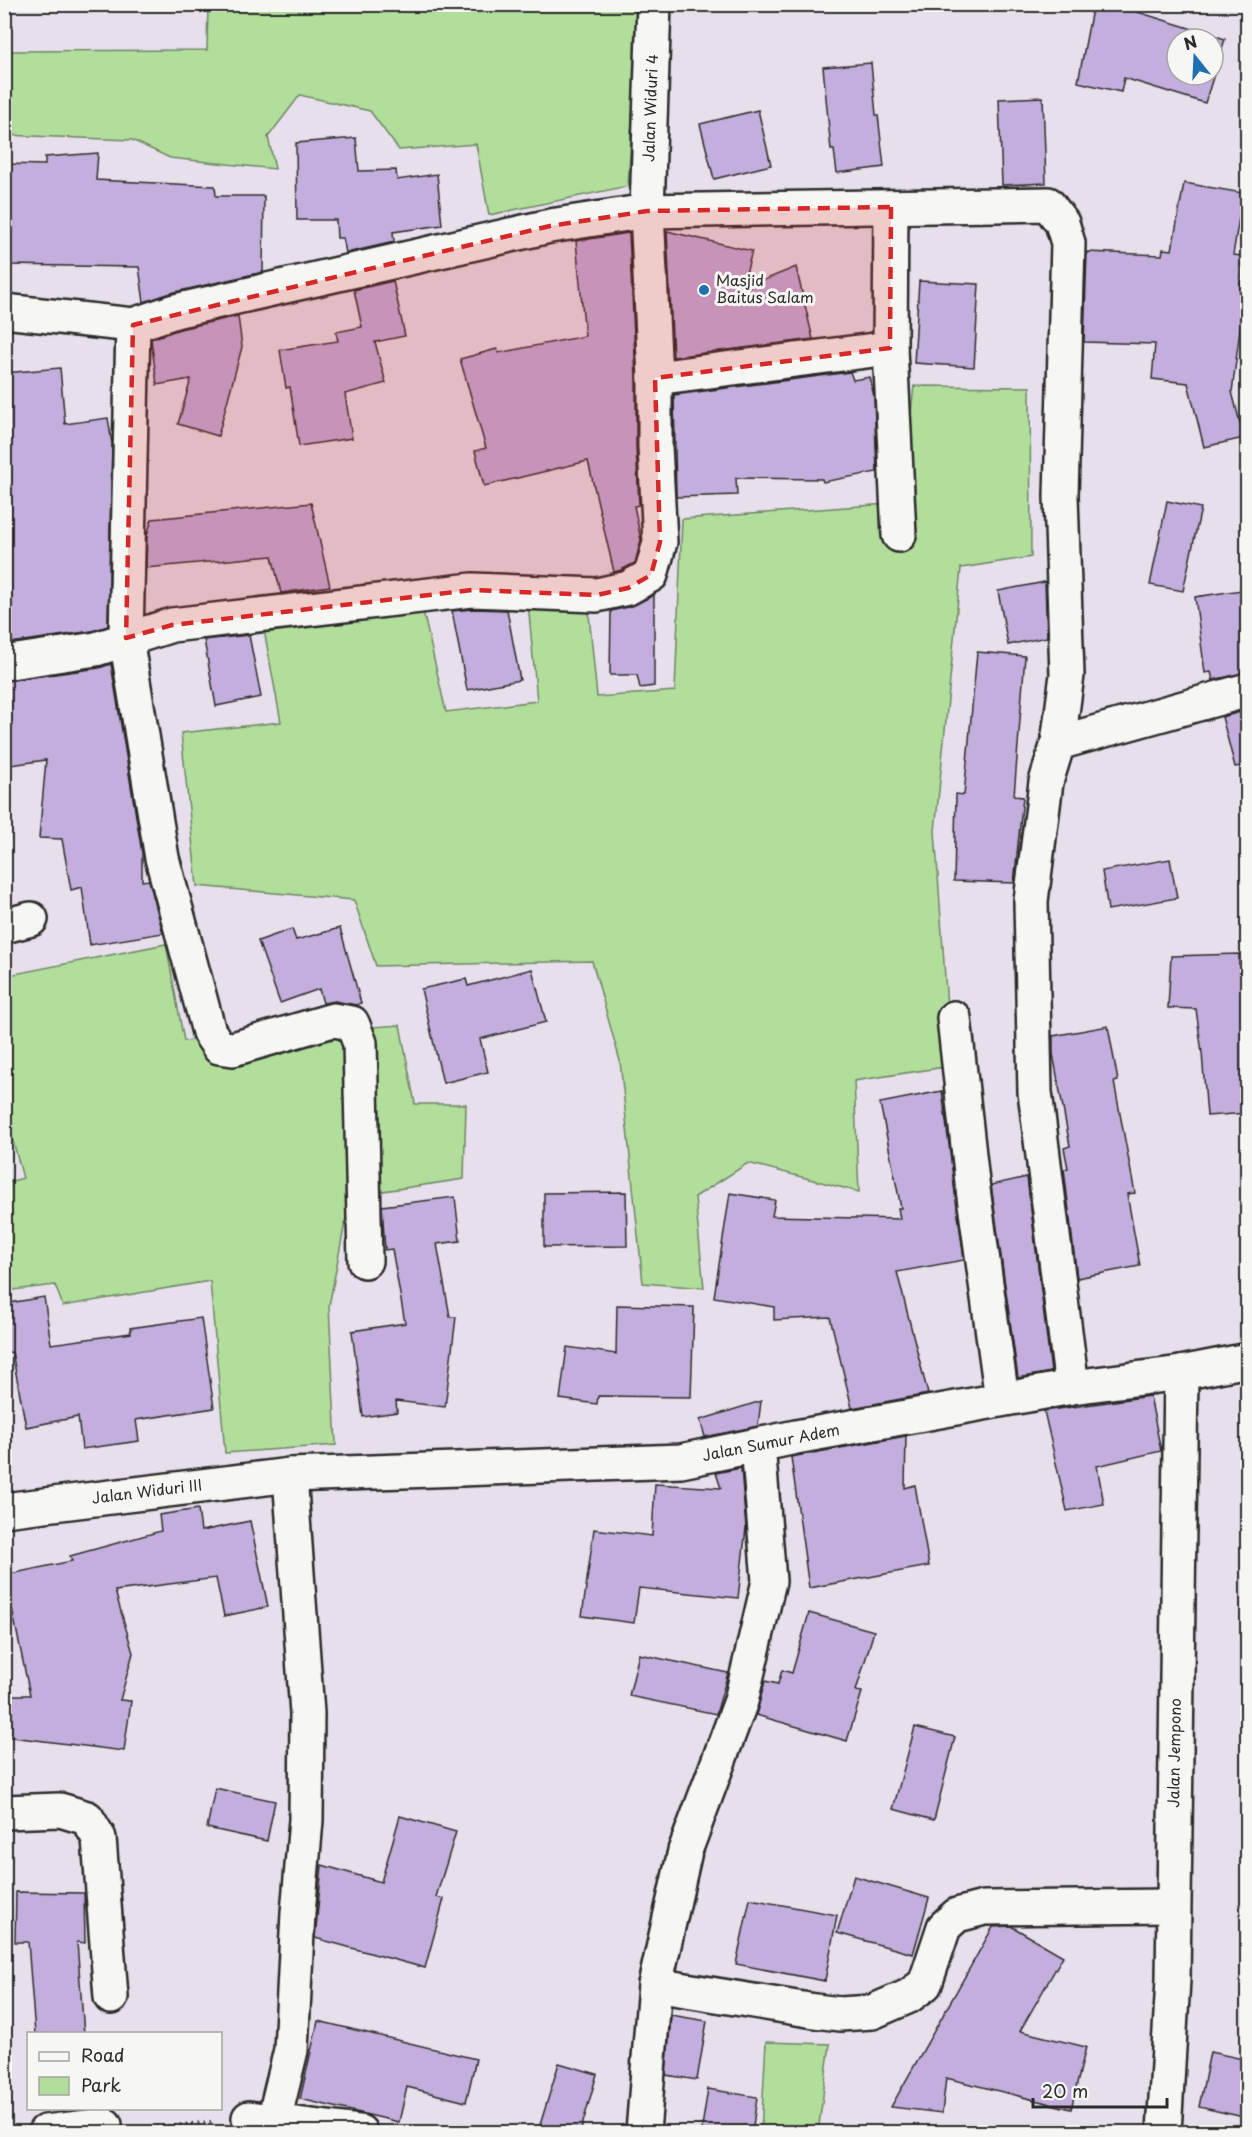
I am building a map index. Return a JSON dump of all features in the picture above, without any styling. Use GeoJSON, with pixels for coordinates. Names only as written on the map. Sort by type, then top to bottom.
{"type":"FeatureCollection","features":[{"type":"Feature","properties":{"kind":"street","name":"Jalan Widuri 4"},"geometry":{"type":"LineString","coordinates":[[4,663],[96,649],[172,625],[472,590],[597,595],[628,588],[651,575],[660,542],[654,446],[655,378],[647,212],[654,4]]}},
{"type":"Feature","properties":{"kind":"street"},"geometry":{"type":"LineString","coordinates":[[4,311],[133,325],[175,311],[550,226],[647,212],[1048,204],[1062,223],[1068,243],[1061,496],[1067,675],[1058,743],[1046,782],[1031,902],[1031,925],[1035,1092],[1072,1387]]}},
{"type":"Feature","properties":{"kind":"street"},"geometry":{"type":"LineString","coordinates":[[891,207],[890,348],[899,535]]}},
{"type":"Feature","properties":{"kind":"street"},"geometry":{"type":"LineString","coordinates":[[133,325],[126,638],[162,858],[209,1032],[219,1047],[233,1049],[333,1020],[352,1023],[360,1043],[365,1260]]}},
{"type":"Feature","properties":{"kind":"street"},"geometry":{"type":"LineString","coordinates":[[655,378],[890,348]]}},
{"type":"Feature","properties":{"kind":"street"},"geometry":{"type":"LineString","coordinates":[[1058,743],[1248,690]]}},
{"type":"Feature","properties":{"kind":"street"},"geometry":{"type":"LineString","coordinates":[[954,1018],[972,1182],[1002,1399]]}},
{"type":"Feature","properties":{"kind":"street","name":"Jalan Sumur Adem"},"geometry":{"type":"LineString","coordinates":[[290,1475],[681,1461],[1002,1399],[1072,1387],[1181,1373],[1248,1360]]}},
{"type":"Feature","properties":{"kind":"street","name":"Jalan Jempono"},"geometry":{"type":"LineString","coordinates":[[1164,2133],[1173,1980],[1181,1373]]}},
{"type":"Feature","properties":{"kind":"street"},"geometry":{"type":"LineString","coordinates":[[643,2133],[655,1985],[685,1851],[741,1701],[769,1581],[758,1445]]}},
{"type":"Feature","properties":{"kind":"street"},"geometry":{"type":"LineString","coordinates":[[290,1475],[307,1713],[306,1820],[298,1913],[291,2050],[261,2119],[360,2133]]}},
{"type":"Feature","properties":{"kind":"street","name":"Jalan Widuri III"},"geometry":{"type":"LineString","coordinates":[[4,1510],[290,1475]]}},
{"type":"Feature","properties":{"kind":"street"},"geometry":{"type":"LineString","coordinates":[[4,1812],[60,1810],[87,1818],[99,1838],[111,1997]]}},
{"type":"Feature","properties":{"kind":"street"},"geometry":{"type":"LineString","coordinates":[[655,1985],[815,2011],[840,2014],[872,2012],[909,1996],[925,1984],[944,1927],[957,1916],[984,1908],[1173,1906]]}},
{"type":"Feature","properties":{"kind":"street"},"geometry":{"type":"LineString","coordinates":[[45,2133],[105,2125]]}},
{"type":"Feature","properties":{"kind":"path"},"geometry":{"type":"LineString","coordinates":[[105,2125],[125,2124],[149,2130],[261,2119]]}},
{"type":"Feature","properties":{"kind":"highlighted area"},"geometry":{"type":"Polygon","coordinates":[[[891,207],[890,348],[655,378],[660,542],[651,575],[628,588],[597,595],[472,590],[172,625],[126,638],[133,325],[550,226],[647,211],[891,207]]]}},
{"type":"Feature","properties":{"kind":"green space"},"geometry":{"type":"Polygon","coordinates":[[[208,5],[639,5],[628,186],[489,215],[476,144],[399,150],[370,111],[300,95],[268,137],[275,169],[170,158],[132,140],[5,135],[5,51],[207,50],[208,5]]]}},
{"type":"Feature","properties":{"kind":"green space"},"geometry":{"type":"Polygon","coordinates":[[[914,386],[1030,387],[1031,557],[961,568],[935,831],[951,1066],[854,1081],[859,1192],[748,1163],[695,1197],[704,1288],[643,1283],[620,1061],[592,961],[376,966],[354,900],[197,886],[181,733],[281,722],[264,630],[423,611],[446,712],[537,701],[528,602],[588,604],[597,697],[675,691],[682,519],[901,503],[914,386]]]}},
{"type":"Feature","properties":{"kind":"green space"},"geometry":{"type":"Polygon","coordinates":[[[166,944],[184,1041],[400,1025],[415,1104],[466,1104],[464,1179],[350,1196],[329,1306],[336,1445],[225,1453],[210,1281],[63,1306],[55,1285],[5,1291],[5,1183],[23,1178],[5,1112],[4,976],[166,944]]]}},
{"type":"Feature","properties":{"kind":"green space"},"geometry":{"type":"Polygon","coordinates":[[[766,2042],[830,2044],[818,2132],[761,2132],[766,2042]]]}},
{"type":"Feature","properties":{"kind":"building"},"geometry":{"type":"Polygon","coordinates":[[[1093,4],[1112,4],[1186,27],[1165,27],[1165,87],[1210,87],[1205,103],[1124,78],[1121,92],[1078,82],[1093,4]]]}},
{"type":"Feature","properties":{"kind":"building"},"geometry":{"type":"Polygon","coordinates":[[[871,63],[884,167],[837,173],[834,150],[831,150],[823,67],[871,63]]]}},
{"type":"Feature","properties":{"kind":"building"},"geometry":{"type":"Polygon","coordinates":[[[1043,97],[1046,183],[1002,185],[999,99],[1043,97]]]}},
{"type":"Feature","properties":{"kind":"building"},"geometry":{"type":"Polygon","coordinates":[[[758,110],[771,165],[714,179],[700,124],[758,110]]]}},
{"type":"Feature","properties":{"kind":"building"},"geometry":{"type":"Polygon","coordinates":[[[356,138],[359,171],[396,170],[397,180],[437,174],[442,225],[393,232],[394,242],[346,253],[343,238],[337,238],[336,220],[297,220],[296,143],[356,138]]]}},
{"type":"Feature","properties":{"kind":"building"},"geometry":{"type":"Polygon","coordinates":[[[98,153],[96,180],[215,186],[216,196],[264,196],[263,272],[171,293],[144,302],[139,267],[4,265],[4,164],[45,165],[45,157],[98,153]]]}},
{"type":"Feature","properties":{"kind":"building"},"geometry":{"type":"Polygon","coordinates":[[[1184,183],[1243,193],[1233,255],[1243,256],[1239,305],[1243,306],[1232,392],[1244,438],[1204,447],[1188,383],[1152,379],[1155,344],[1084,342],[1087,252],[1162,255],[1163,249],[1172,250],[1184,183]]]}},
{"type":"Feature","properties":{"kind":"building"},"geometry":{"type":"Polygon","coordinates":[[[667,231],[752,251],[742,289],[796,267],[813,339],[673,357],[667,231]]]}},
{"type":"Feature","properties":{"kind":"building"},"geometry":{"type":"Polygon","coordinates":[[[629,233],[639,505],[634,506],[641,540],[635,563],[614,572],[588,461],[484,486],[475,451],[486,448],[460,359],[497,349],[498,353],[585,336],[576,241],[629,233]]]}},
{"type":"Feature","properties":{"kind":"building"},"geometry":{"type":"Polygon","coordinates":[[[393,281],[405,336],[375,342],[386,383],[345,394],[352,438],[299,446],[290,387],[286,388],[280,350],[338,341],[336,332],[362,327],[354,290],[393,281]]]}},
{"type":"Feature","properties":{"kind":"building"},"geometry":{"type":"Polygon","coordinates":[[[919,281],[979,284],[974,367],[914,363],[919,281]]]}},
{"type":"Feature","properties":{"kind":"building"},"geometry":{"type":"Polygon","coordinates":[[[238,316],[242,347],[218,436],[178,424],[191,379],[157,385],[151,339],[180,329],[238,316]]]}},
{"type":"Feature","properties":{"kind":"building"},"geometry":{"type":"Polygon","coordinates":[[[60,368],[65,424],[108,418],[112,444],[108,626],[92,631],[4,644],[4,373],[60,368]]]}},
{"type":"Feature","properties":{"kind":"building"},"geometry":{"type":"Polygon","coordinates":[[[850,372],[853,380],[870,377],[874,397],[877,472],[823,482],[822,479],[736,478],[737,495],[676,497],[674,395],[850,372]]]}},
{"type":"Feature","properties":{"kind":"building"},"geometry":{"type":"Polygon","coordinates":[[[1167,501],[1201,508],[1183,591],[1150,585],[1167,501]]]}},
{"type":"Feature","properties":{"kind":"building"},"geometry":{"type":"Polygon","coordinates":[[[311,503],[330,586],[281,593],[272,556],[146,568],[147,535],[152,519],[311,503]]]}},
{"type":"Feature","properties":{"kind":"building"},"geometry":{"type":"Polygon","coordinates":[[[1045,582],[1047,637],[1008,645],[998,591],[1045,582]]]}},
{"type":"Feature","properties":{"kind":"building"},"geometry":{"type":"Polygon","coordinates":[[[1248,589],[1248,672],[1213,680],[1211,672],[1205,673],[1195,597],[1248,589]]]}},
{"type":"Feature","properties":{"kind":"building"},"geometry":{"type":"Polygon","coordinates":[[[654,595],[654,686],[640,688],[637,675],[610,675],[611,611],[632,606],[654,595]]]}},
{"type":"Feature","properties":{"kind":"building"},"geometry":{"type":"Polygon","coordinates":[[[507,610],[520,680],[467,690],[452,611],[507,610]]]}},
{"type":"Feature","properties":{"kind":"building"},"geometry":{"type":"Polygon","coordinates":[[[249,635],[261,697],[216,706],[204,640],[249,635]]]}},
{"type":"Feature","properties":{"kind":"building"},"geometry":{"type":"Polygon","coordinates":[[[977,652],[1025,656],[1014,796],[1023,797],[1014,883],[954,881],[956,794],[964,795],[977,652]]]}},
{"type":"Feature","properties":{"kind":"building"},"geometry":{"type":"Polygon","coordinates":[[[111,664],[142,853],[142,881],[149,880],[163,933],[90,945],[82,887],[71,890],[62,839],[39,838],[46,760],[4,766],[4,681],[99,668],[111,664]]]}},
{"type":"Feature","properties":{"kind":"building"},"geometry":{"type":"Polygon","coordinates":[[[1248,710],[1248,765],[1235,767],[1222,717],[1248,710]]]}},
{"type":"Feature","properties":{"kind":"building"},"geometry":{"type":"Polygon","coordinates":[[[1170,859],[1177,898],[1108,910],[1102,871],[1170,859]]]}},
{"type":"Feature","properties":{"kind":"building"},"geometry":{"type":"Polygon","coordinates":[[[340,928],[361,1003],[356,1005],[335,1001],[323,1003],[319,989],[280,1003],[258,941],[292,929],[296,940],[340,928]]]}},
{"type":"Feature","properties":{"kind":"building"},"geometry":{"type":"Polygon","coordinates":[[[1239,954],[1239,964],[1248,962],[1248,1113],[1207,1116],[1196,1009],[1168,1008],[1171,956],[1239,954]]]}},
{"type":"Feature","properties":{"kind":"building"},"geometry":{"type":"Polygon","coordinates":[[[532,969],[546,1022],[480,1039],[488,1072],[443,1083],[421,989],[466,979],[468,986],[532,969]]]}},
{"type":"Feature","properties":{"kind":"building"},"geometry":{"type":"Polygon","coordinates":[[[1108,1026],[1118,1081],[1114,1082],[1135,1193],[1127,1194],[1140,1266],[1077,1278],[1064,1169],[1068,1168],[1064,1148],[1070,1146],[1053,1054],[1053,1036],[1108,1026]]]}},
{"type":"Feature","properties":{"kind":"building"},"geometry":{"type":"Polygon","coordinates":[[[942,1091],[964,1260],[897,1272],[928,1394],[852,1408],[830,1317],[774,1320],[774,1307],[714,1297],[730,1193],[775,1200],[772,1216],[900,1219],[898,1208],[901,1208],[880,1103],[942,1091]]]}},
{"type":"Feature","properties":{"kind":"building"},"geometry":{"type":"Polygon","coordinates":[[[1027,1177],[1051,1372],[1018,1378],[991,1185],[1027,1177]]]}},
{"type":"Feature","properties":{"kind":"building"},"geometry":{"type":"Polygon","coordinates":[[[626,1192],[627,1246],[544,1247],[544,1193],[626,1192]]]}},
{"type":"Feature","properties":{"kind":"building"},"geometry":{"type":"Polygon","coordinates":[[[455,1197],[460,1241],[437,1244],[450,1317],[456,1317],[445,1407],[396,1401],[397,1412],[363,1417],[352,1331],[405,1323],[392,1249],[385,1250],[382,1206],[455,1197]]]}},
{"type":"Feature","properties":{"kind":"building"},"geometry":{"type":"Polygon","coordinates":[[[44,1297],[51,1344],[131,1333],[130,1328],[201,1318],[214,1408],[136,1420],[139,1441],[82,1449],[78,1417],[26,1427],[12,1352],[4,1353],[4,1304],[44,1297]]]}},
{"type":"Feature","properties":{"kind":"building"},"geometry":{"type":"Polygon","coordinates":[[[617,1305],[694,1307],[691,1397],[598,1396],[597,1404],[560,1399],[567,1347],[616,1354],[617,1305]]]}},
{"type":"Feature","properties":{"kind":"building"},"geometry":{"type":"Polygon","coordinates":[[[1150,1396],[1161,1451],[1097,1466],[1104,1504],[1067,1511],[1044,1411],[1150,1396]]]}},
{"type":"Feature","properties":{"kind":"building"},"geometry":{"type":"Polygon","coordinates":[[[761,1401],[758,1426],[705,1437],[700,1420],[761,1401]]]}},
{"type":"Feature","properties":{"kind":"building"},"geometry":{"type":"Polygon","coordinates":[[[906,1436],[905,1488],[915,1485],[929,1566],[809,1588],[791,1457],[906,1436]]]}},
{"type":"Feature","properties":{"kind":"building"},"geometry":{"type":"Polygon","coordinates":[[[741,1468],[746,1528],[738,1598],[639,1588],[634,1623],[582,1616],[594,1529],[652,1536],[655,1484],[721,1488],[716,1473],[741,1468]]]}},
{"type":"Feature","properties":{"kind":"building"},"geometry":{"type":"Polygon","coordinates":[[[198,1509],[201,1531],[250,1521],[268,1607],[224,1616],[216,1578],[115,1591],[133,1653],[120,1700],[131,1701],[124,1751],[4,1736],[4,1695],[30,1695],[5,1575],[72,1561],[70,1556],[161,1531],[159,1515],[198,1509]]]}},
{"type":"Feature","properties":{"kind":"building"},"geometry":{"type":"Polygon","coordinates":[[[809,1613],[874,1631],[856,1691],[862,1692],[847,1741],[756,1715],[765,1681],[778,1684],[782,1670],[792,1673],[809,1613]]]}},
{"type":"Feature","properties":{"kind":"building"},"geometry":{"type":"Polygon","coordinates":[[[639,1654],[728,1673],[716,1714],[629,1696],[639,1654]]]}},
{"type":"Feature","properties":{"kind":"building"},"geometry":{"type":"Polygon","coordinates":[[[915,1727],[955,1737],[934,1820],[893,1809],[915,1727]]]}},
{"type":"Feature","properties":{"kind":"building"},"geometry":{"type":"Polygon","coordinates":[[[215,1788],[275,1801],[267,1841],[207,1828],[215,1788]]]}},
{"type":"Feature","properties":{"kind":"building"},"geometry":{"type":"Polygon","coordinates":[[[400,1816],[456,1832],[436,1897],[444,1899],[425,1968],[315,1938],[322,1865],[381,1882],[400,1816]]]}},
{"type":"Feature","properties":{"kind":"building"},"geometry":{"type":"Polygon","coordinates":[[[854,1876],[929,1898],[913,1954],[837,1933],[854,1876]]]}},
{"type":"Feature","properties":{"kind":"building"},"geometry":{"type":"Polygon","coordinates":[[[16,1892],[84,1893],[85,1943],[77,1942],[84,2032],[35,2032],[28,1942],[15,1942],[16,1892]]]}},
{"type":"Feature","properties":{"kind":"building"},"geometry":{"type":"Polygon","coordinates":[[[750,1899],[837,1915],[825,1981],[736,1964],[750,1899]]]}},
{"type":"Feature","properties":{"kind":"building"},"geometry":{"type":"Polygon","coordinates":[[[1011,1926],[1063,1956],[1020,2031],[1086,2047],[1071,2109],[946,2078],[942,2113],[891,2107],[993,1927],[1011,1926]]]}},
{"type":"Feature","properties":{"kind":"building"},"geometry":{"type":"Polygon","coordinates":[[[671,2015],[707,2021],[697,2080],[666,2075],[671,2015]]]}},
{"type":"Feature","properties":{"kind":"building"},"geometry":{"type":"Polygon","coordinates":[[[318,2021],[476,2059],[466,2102],[407,2087],[399,2122],[300,2099],[318,2021]]]}},
{"type":"Feature","properties":{"kind":"building"},"geometry":{"type":"Polygon","coordinates":[[[1210,2052],[1248,2060],[1248,2118],[1199,2107],[1210,2052]]]}},
{"type":"Feature","properties":{"kind":"building"},"geometry":{"type":"Polygon","coordinates":[[[559,2063],[597,2074],[580,2133],[565,2133],[540,2125],[559,2063]]]}},
{"type":"Feature","properties":{"kind":"building"},"geometry":{"type":"Polygon","coordinates":[[[708,2089],[757,2097],[752,2133],[701,2133],[708,2089]]]}},
{"type":"Feature","properties":{"kind":"place","name":"Masjid Baitus Salam"},"geometry":{"type":"Point","coordinates":[704,290]}}]}
